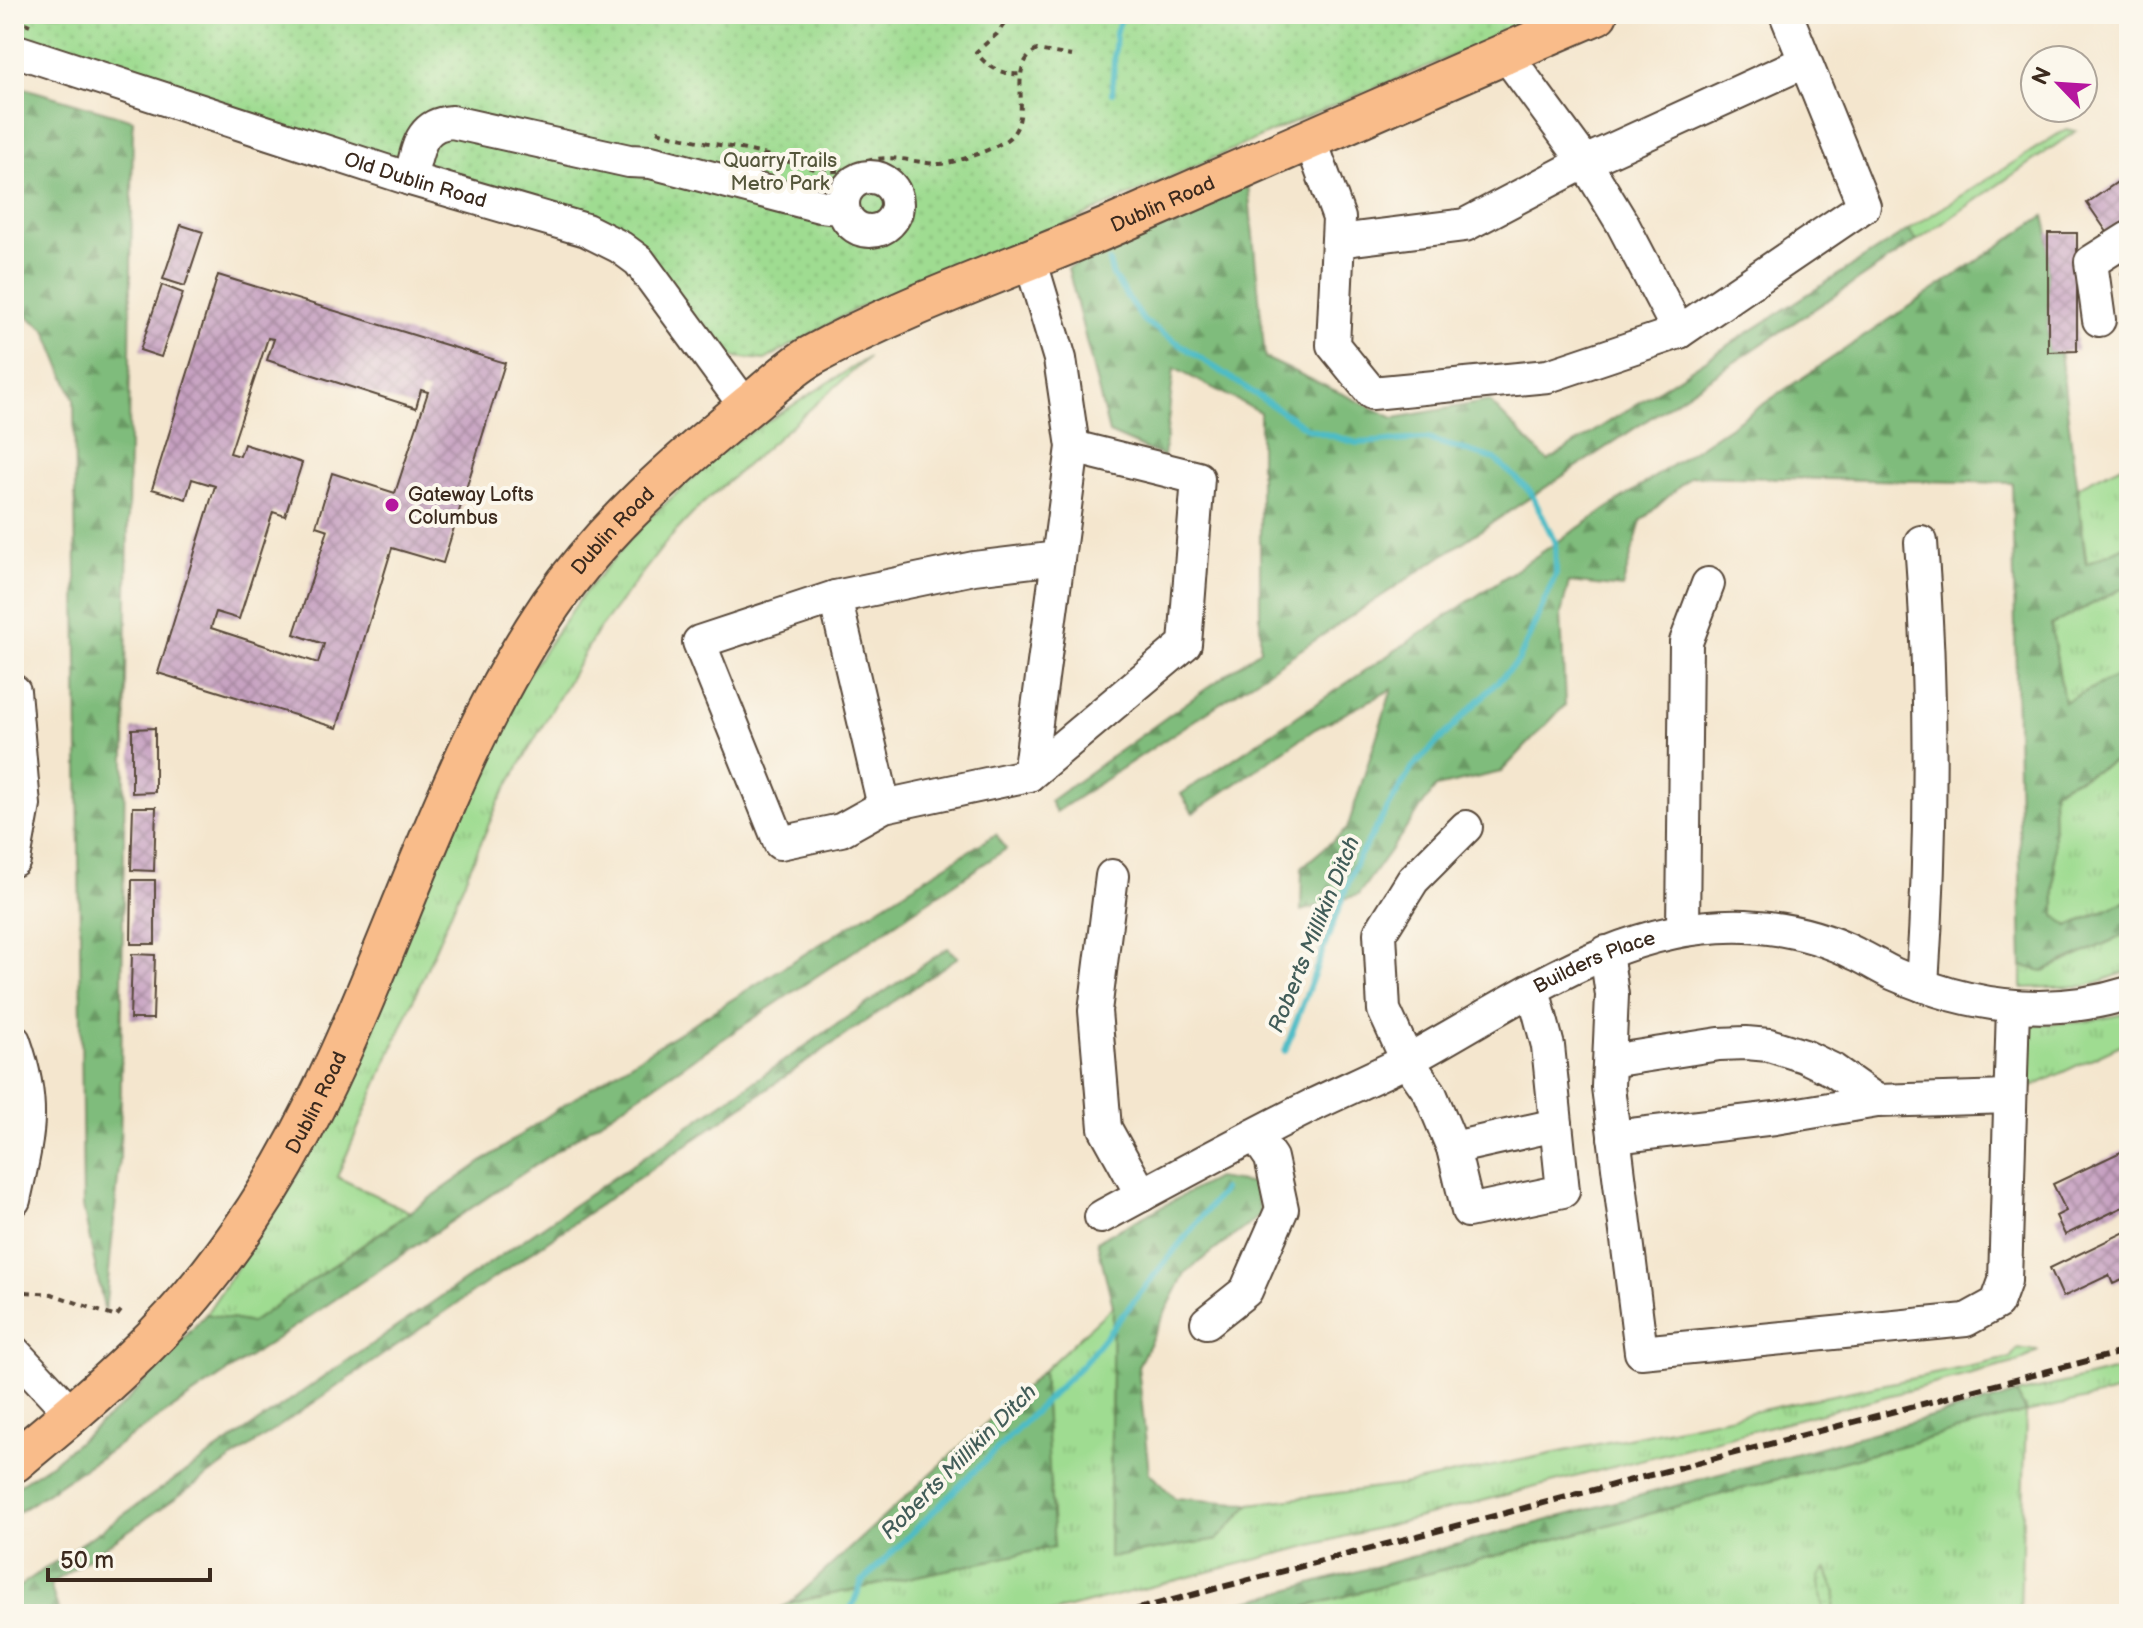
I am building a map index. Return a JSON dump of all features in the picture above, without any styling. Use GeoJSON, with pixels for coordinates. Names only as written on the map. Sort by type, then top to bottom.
{"type":"FeatureCollection","features":[{"type":"Feature","properties":{"kind":"main road","name":"Dublin Road"},"geometry":{"type":"LineString","coordinates":[[14,1462],[135,1357],[171,1320],[234,1241],[280,1171],[321,1093],[492,699],[553,601],[614,526],[684,457],[805,359],[912,306],[1111,226],[1597,14]]}},
{"type":"Feature","properties":{"kind":"street"},"geometry":{"type":"LineString","coordinates":[[1310,139],[1339,218],[1333,345],[1372,393],[1548,376],[1679,332],[1864,206],[1786,14]]}},
{"type":"Feature","properties":{"kind":"street","name":"Old Dublin Road"},"geometry":{"type":"LineString","coordinates":[[14,50],[410,179],[586,230],[639,261],[746,407]]}},
{"type":"Feature","properties":{"kind":"street"},"geometry":{"type":"LineString","coordinates":[[1505,53],[1585,162],[1622,223],[1679,332]]}},
{"type":"Feature","properties":{"kind":"street"},"geometry":{"type":"LineString","coordinates":[[1338,241],[1465,225],[1585,162],[1804,62]]}},
{"type":"Feature","properties":{"kind":"street"},"geometry":{"type":"LineString","coordinates":[[410,179],[421,140],[439,123],[452,122],[629,161],[651,162],[820,206],[843,209]]}},
{"type":"Feature","properties":{"kind":"street"},"geometry":{"type":"LineString","coordinates":[[872,168],[889,184],[897,201],[893,219],[879,230],[869,232],[853,225],[843,209],[847,191],[872,168]]}},
{"type":"Feature","properties":{"kind":"street"},"geometry":{"type":"LineString","coordinates":[[2099,320],[2091,262],[2129,238]]}},
{"type":"Feature","properties":{"kind":"street"},"geometry":{"type":"LineString","coordinates":[[1029,775],[1073,447],[1060,359],[1030,259]]}},
{"type":"Feature","properties":{"kind":"street"},"geometry":{"type":"LineString","coordinates":[[1058,558],[974,568],[835,597],[699,642],[780,843],[841,830],[884,806],[1029,775],[1185,644],[1198,478],[1073,447]]}},
{"type":"Feature","properties":{"kind":"street"},"geometry":{"type":"LineString","coordinates":[[1921,542],[1928,626],[1931,749],[1930,869],[1922,985]]}},
{"type":"Feature","properties":{"kind":"street"},"geometry":{"type":"LineString","coordinates":[[1683,929],[1686,642],[1708,584]]}},
{"type":"Feature","properties":{"kind":"street"},"geometry":{"type":"LineString","coordinates":[[835,597],[884,806]]}},
{"type":"Feature","properties":{"kind":"street"},"geometry":{"type":"LineString","coordinates":[[14,691],[24,805],[15,853]]}},
{"type":"Feature","properties":{"kind":"street"},"geometry":{"type":"LineString","coordinates":[[1466,827],[1413,880],[1380,933],[1384,1010],[1407,1060],[1430,1093],[1453,1148],[1468,1211],[1563,1191],[1548,1046],[1533,989]]}},
{"type":"Feature","properties":{"kind":"street"},"geometry":{"type":"LineString","coordinates":[[1112,876],[1095,1011],[1105,1128],[1142,1195]]}},
{"type":"Feature","properties":{"kind":"street","name":"Builders Place"},"geometry":{"type":"LineString","coordinates":[[1101,1217],[1255,1135],[1407,1060],[1606,952],[1644,938],[1683,929],[1745,926],[1806,934],[1956,998],[2013,1007],[2101,1002],[2129,993]]}},
{"type":"Feature","properties":{"kind":"street"},"geometry":{"type":"LineString","coordinates":[[1606,952],[1612,995],[1608,1087],[1641,1352],[1966,1320],[1997,1303],[2005,1281],[2013,1007]]}},
{"type":"Feature","properties":{"kind":"street"},"geometry":{"type":"LineString","coordinates":[[1610,1061],[1719,1044],[1769,1045],[1804,1056],[1833,1070],[1877,1101]]}},
{"type":"Feature","properties":{"kind":"street"},"geometry":{"type":"LineString","coordinates":[[14,1200],[29,1130],[29,1095],[17,1060]]}},
{"type":"Feature","properties":{"kind":"street"},"geometry":{"type":"LineString","coordinates":[[1614,1137],[1775,1118],[1877,1101],[2010,1097]]}},
{"type":"Feature","properties":{"kind":"street"},"geometry":{"type":"LineString","coordinates":[[1453,1148],[1556,1125]]}},
{"type":"Feature","properties":{"kind":"street"},"geometry":{"type":"LineString","coordinates":[[1207,1322],[1246,1291],[1282,1209],[1271,1158],[1255,1135]]}},
{"type":"Feature","properties":{"kind":"street"},"geometry":{"type":"LineString","coordinates":[[14,1352],[72,1414]]}},
{"type":"Feature","properties":{"kind":"path"},"geometry":{"type":"LineString","coordinates":[[1011,14],[997,34],[976,52],[980,59],[1008,75],[1020,74]]}},
{"type":"Feature","properties":{"kind":"path"},"geometry":{"type":"LineString","coordinates":[[14,19],[38,28]]}},
{"type":"Feature","properties":{"kind":"path"},"geometry":{"type":"LineString","coordinates":[[657,131],[826,171],[872,168],[904,157],[938,164],[956,161],[1008,140],[1018,127],[1020,74],[1028,55],[1037,50],[1072,56]]}},
{"type":"Feature","properties":{"kind":"path"},"geometry":{"type":"LineString","coordinates":[[14,1291],[52,1294],[116,1317],[124,1307]]}},
{"type":"Feature","properties":{"kind":"green space","name":"Quarry Trails Metro Park"},"geometry":{"type":"Polygon","coordinates":[[[14,14],[1553,14],[1298,120],[965,269],[863,305],[765,360],[725,356],[643,256],[14,38],[14,14]]]}},
{"type":"Feature","properties":{"kind":"green space"},"geometry":{"type":"Polygon","coordinates":[[[14,85],[133,120],[120,1158],[105,1313],[83,1207],[74,399],[46,330],[14,306],[14,85]]]}},
{"type":"Feature","properties":{"kind":"green space"},"geometry":{"type":"Polygon","coordinates":[[[2066,129],[2076,131],[1917,241],[1908,230],[2066,129]]]}},
{"type":"Feature","properties":{"kind":"green space"},"geometry":{"type":"Polygon","coordinates":[[[1248,185],[1265,358],[1394,418],[1489,401],[1548,461],[1908,230],[1917,241],[1056,812],[1050,801],[1260,650],[1260,412],[1174,368],[1164,457],[1109,433],[1068,268],[1248,185]]]}},
{"type":"Feature","properties":{"kind":"green space"},"geometry":{"type":"Polygon","coordinates":[[[2044,216],[2048,233],[2048,351],[2060,351],[2086,564],[2129,544],[2129,585],[2051,625],[2064,702],[2129,670],[2129,755],[2053,790],[2055,916],[2069,926],[2129,900],[2129,933],[2043,971],[2022,966],[2012,483],[1691,476],[1641,521],[1622,588],[1569,582],[1561,614],[1565,705],[1501,772],[1436,787],[1358,895],[1301,911],[1302,867],[1347,829],[1392,689],[1315,729],[1193,813],[1181,794],[2044,216]]]}},
{"type":"Feature","properties":{"kind":"green space"},"geometry":{"type":"Polygon","coordinates":[[[869,357],[700,506],[668,540],[596,633],[498,803],[337,1177],[410,1212],[251,1323],[206,1314],[294,1182],[479,762],[529,672],[585,592],[645,522],[727,447],[869,357]]]}},
{"type":"Feature","properties":{"kind":"green space"},"geometry":{"type":"Polygon","coordinates":[[[2129,461],[2129,544],[2087,565],[2077,487],[2129,461]]]}},
{"type":"Feature","properties":{"kind":"green space"},"geometry":{"type":"Polygon","coordinates":[[[2129,585],[2129,670],[2064,703],[2051,625],[2129,585]]]}},
{"type":"Feature","properties":{"kind":"green space"},"geometry":{"type":"Polygon","coordinates":[[[2129,755],[2129,900],[2069,926],[2055,916],[2053,790],[2129,755]]]}},
{"type":"Feature","properties":{"kind":"green space"},"geometry":{"type":"Polygon","coordinates":[[[996,834],[1006,849],[14,1515],[14,1488],[52,1463],[124,1404],[206,1314],[251,1323],[562,1106],[996,834]]]}},
{"type":"Feature","properties":{"kind":"green space"},"geometry":{"type":"Polygon","coordinates":[[[2129,933],[2129,971],[2087,986],[2022,988],[2022,966],[2044,971],[2129,933]]]}},
{"type":"Feature","properties":{"kind":"green space"},"geometry":{"type":"Polygon","coordinates":[[[948,948],[958,957],[50,1585],[60,1614],[14,1614],[14,1590],[948,948]]]}},
{"type":"Feature","properties":{"kind":"green space"},"geometry":{"type":"Polygon","coordinates":[[[2129,1013],[2129,1041],[2021,1092],[2022,1025],[2084,1022],[2129,1013]]]}},
{"type":"Feature","properties":{"kind":"green space"},"geometry":{"type":"Polygon","coordinates":[[[1216,1178],[1254,1184],[1261,1215],[1185,1273],[1138,1366],[1149,1473],[1175,1498],[1250,1504],[1218,1539],[1109,1558],[1113,1306],[1097,1241],[1216,1178]]]}},
{"type":"Feature","properties":{"kind":"green space"},"geometry":{"type":"Polygon","coordinates":[[[1113,1306],[1109,1557],[1218,1539],[1250,1504],[1402,1485],[2010,1358],[2018,1348],[2038,1351],[2018,1362],[1046,1614],[768,1614],[790,1603],[1053,1547],[1043,1371],[1113,1306]]]}},
{"type":"Feature","properties":{"kind":"green space"},"geometry":{"type":"Polygon","coordinates":[[[2129,1367],[2129,1389],[2026,1413],[2020,1614],[1279,1614],[2025,1412],[2017,1394],[2129,1367]]]}},
{"type":"Feature","properties":{"kind":"green space"},"geometry":{"type":"Polygon","coordinates":[[[1043,1371],[1054,1547],[790,1603],[1043,1371]]]}},
{"type":"Feature","properties":{"kind":"green space"},"geometry":{"type":"Polygon","coordinates":[[[2017,1394],[2026,1412],[1279,1614],[1199,1614],[2017,1394]]]}},
{"type":"Feature","properties":{"kind":"green space"},"geometry":{"type":"Polygon","coordinates":[[[1826,1569],[1836,1593],[1833,1614],[1823,1614],[1818,1577],[1826,1569]]]}},
{"type":"Feature","properties":{"kind":"building"},"geometry":{"type":"Polygon","coordinates":[[[2129,174],[2129,222],[2109,235],[2087,203],[2129,174]]]}},
{"type":"Feature","properties":{"kind":"building"},"geometry":{"type":"Polygon","coordinates":[[[181,225],[203,232],[185,286],[163,279],[181,225]]]}},
{"type":"Feature","properties":{"kind":"building"},"geometry":{"type":"Polygon","coordinates":[[[2048,233],[2077,233],[2077,351],[2048,352],[2048,233]]]}},
{"type":"Feature","properties":{"kind":"building"},"geometry":{"type":"Polygon","coordinates":[[[2129,261],[2129,291],[2121,274],[2125,262],[2129,261]]]}},
{"type":"Feature","properties":{"kind":"building","name":"Gateway Lofts Columbus"},"geometry":{"type":"Polygon","coordinates":[[[218,275],[505,363],[443,563],[392,548],[337,728],[158,673],[215,486],[192,479],[186,499],[152,489],[218,275]],[[268,338],[230,453],[240,456],[244,444],[302,463],[285,516],[273,512],[239,619],[216,612],[211,628],[318,663],[324,644],[294,634],[328,530],[316,526],[332,473],[395,493],[428,392],[421,390],[416,408],[267,360],[274,339],[268,338]]]}},
{"type":"Feature","properties":{"kind":"building"},"geometry":{"type":"Polygon","coordinates":[[[162,285],[183,293],[161,357],[140,350],[162,285]]]}},
{"type":"Feature","properties":{"kind":"building"},"geometry":{"type":"Polygon","coordinates":[[[155,728],[155,792],[132,793],[132,729],[155,728]]]}},
{"type":"Feature","properties":{"kind":"building"},"geometry":{"type":"Polygon","coordinates":[[[133,807],[156,807],[154,871],[131,870],[133,807]]]}},
{"type":"Feature","properties":{"kind":"building"},"geometry":{"type":"Polygon","coordinates":[[[132,880],[155,880],[155,944],[131,944],[132,880]]]}},
{"type":"Feature","properties":{"kind":"building"},"geometry":{"type":"Polygon","coordinates":[[[132,954],[155,955],[153,1019],[130,1019],[132,954]]]}},
{"type":"Feature","properties":{"kind":"building"},"geometry":{"type":"Polygon","coordinates":[[[2129,1148],[2129,1204],[2065,1235],[2056,1216],[2066,1211],[2053,1184],[2129,1148]]]}},
{"type":"Feature","properties":{"kind":"building"},"geometry":{"type":"Polygon","coordinates":[[[2129,1230],[2129,1277],[2113,1284],[2109,1275],[2063,1297],[2050,1268],[2129,1230]]]}},
{"type":"Feature","properties":{"kind":"waterway","name":"Roberts Millikin Ditch"},"geometry":{"type":"LineString","coordinates":[[1112,93],[1116,32],[1123,14]]}},
{"type":"Feature","properties":{"kind":"waterway","name":"Roberts Millikin Ditch"},"geometry":{"type":"LineString","coordinates":[[1109,262],[1113,276],[1143,320],[1308,429],[1357,443],[1427,439],[1495,459],[1530,491],[1555,542],[1556,574],[1519,660],[1412,768],[1357,860],[1285,1051]]}},
{"type":"Feature","properties":{"kind":"waterway","name":"Roberts Millikin Ditch"},"geometry":{"type":"LineString","coordinates":[[849,1614],[862,1582],[1084,1363],[1223,1190]]}},
{"type":"Feature","properties":{"kind":"railway"},"geometry":{"type":"LineString","coordinates":[[1119,1614],[2129,1350]]}},
{"type":"Feature","properties":{"kind":"place","name":"Gateway Lofts Columbus"},"geometry":{"type":"Point","coordinates":[392,505]}}]}
